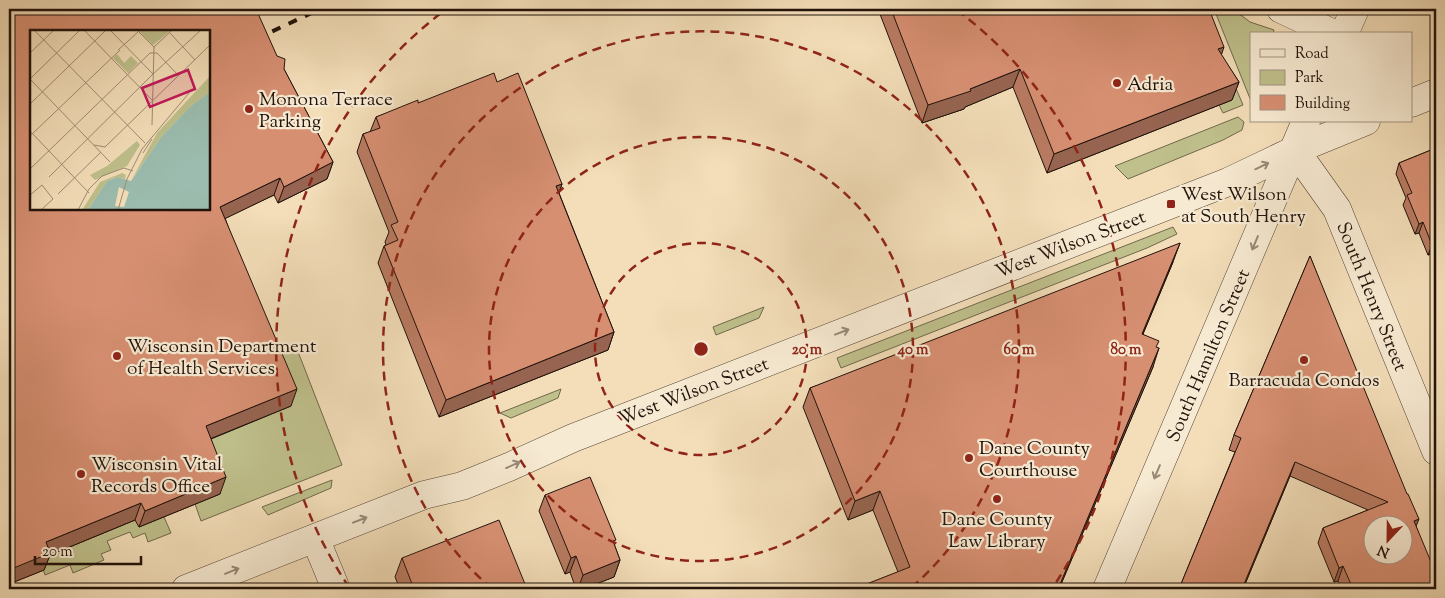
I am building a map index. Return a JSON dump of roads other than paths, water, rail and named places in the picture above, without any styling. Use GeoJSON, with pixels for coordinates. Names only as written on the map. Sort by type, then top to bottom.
{"type":"FeatureCollection","features":[{"type":"Feature","properties":{"kind":"street"},"geometry":{"type":"LineString","coordinates":[[1281,9],[1330,32]]}},
{"type":"Feature","properties":{"kind":"street"},"geometry":{"type":"LineString","coordinates":[[1345,32],[1355,9]]}},
{"type":"Feature","properties":{"kind":"street"},"geometry":{"type":"LineString","coordinates":[[1412,103],[1436,93]]}},
{"type":"Feature","properties":{"kind":"street","name":"South Hamilton Street"},"geometry":{"type":"LineString","coordinates":[[1107,589],[1306,122]]}},
{"type":"Feature","properties":{"kind":"street","name":"West Wilson Street"},"geometry":{"type":"LineString","coordinates":[[186,589],[424,495],[462,486],[573,438],[1228,182],[1295,150],[1364,122]]}},
{"type":"Feature","properties":{"kind":"street","name":"South Henry Street"},"geometry":{"type":"LineString","coordinates":[[1295,150],[1337,209],[1436,451]]}},
{"type":"Feature","properties":{"kind":"street"},"geometry":{"type":"LineString","coordinates":[[315,538],[336,589]]}},
{"type":"Feature","properties":{"kind":"railway"},"geometry":{"type":"LineString","coordinates":[[256,39],[320,9]]}},
{"type":"Feature","properties":{"kind":"place","name":"Adria"},"geometry":{"type":"Point","coordinates":[1117,83]}},
{"type":"Feature","properties":{"kind":"place","name":"Monona Terrace Parking"},"geometry":{"type":"Point","coordinates":[249,109]}},
{"type":"Feature","properties":{"kind":"place","name":"West Wilson at South Henry"},"geometry":{"type":"Point","coordinates":[1171,204]}},
{"type":"Feature","properties":{"kind":"place","name":"Wisconsin Department of Health Services"},"geometry":{"type":"Point","coordinates":[117,356]}},
{"type":"Feature","properties":{"kind":"place","name":"Barracuda Condos"},"geometry":{"type":"Point","coordinates":[1304,360]}},
{"type":"Feature","properties":{"kind":"place","name":"Dane County Courthouse"},"geometry":{"type":"Point","coordinates":[969,458]}},
{"type":"Feature","properties":{"kind":"place","name":"Wisconsin Vital Records Office"},"geometry":{"type":"Point","coordinates":[81,474]}},
{"type":"Feature","properties":{"kind":"place","name":"Dane County Law Library"},"geometry":{"type":"Point","coordinates":[997,499]}}]}
